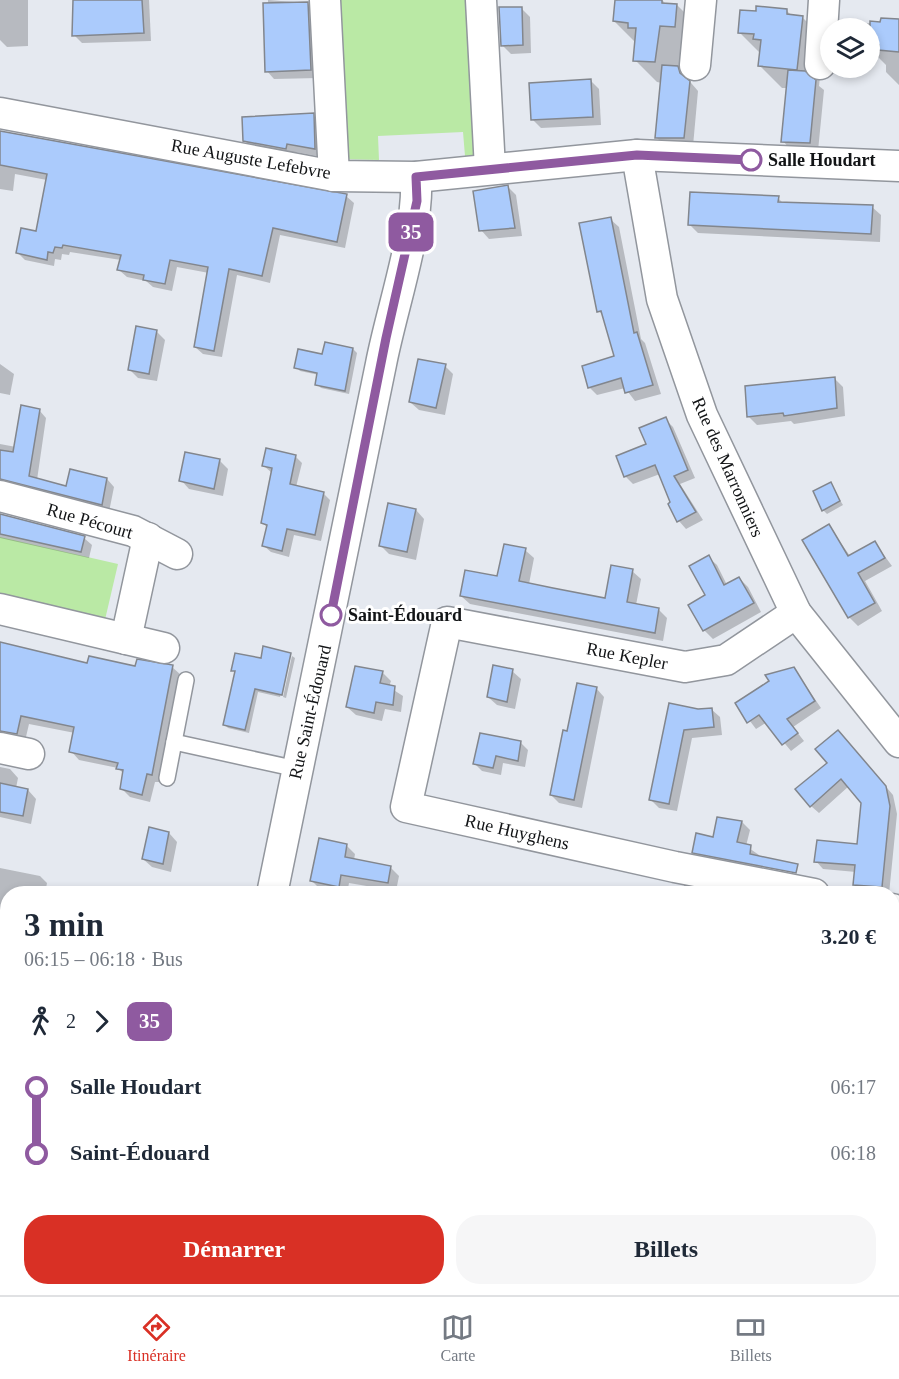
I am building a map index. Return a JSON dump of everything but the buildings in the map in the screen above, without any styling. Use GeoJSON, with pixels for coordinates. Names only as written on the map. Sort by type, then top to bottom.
{"type":"FeatureCollection","features":[{"type":"Feature","properties":{"kind":"street"},"geometry":{"type":"LineString","coordinates":[[325,0],[334,176]]}},
{"type":"Feature","properties":{"kind":"street"},"geometry":{"type":"LineString","coordinates":[[481,0],[490,169]]}},
{"type":"Feature","properties":{"kind":"street"},"geometry":{"type":"LineString","coordinates":[[695,65],[701,0]]}},
{"type":"Feature","properties":{"kind":"street"},"geometry":{"type":"LineString","coordinates":[[823,18],[824,0]]}},
{"type":"Feature","properties":{"kind":"street","name":"Rue Auguste Lefebvre"},"geometry":{"type":"LineString","coordinates":[[0,113],[334,176],[416,177],[637,155],[899,166]]}},
{"type":"Feature","properties":{"kind":"street","name":"Rue des Marronniers"},"geometry":{"type":"LineString","coordinates":[[637,155],[663,299],[702,415],[796,613],[899,742]]}},
{"type":"Feature","properties":{"kind":"street","name":"Rue Saint-Édouard"},"geometry":{"type":"LineString","coordinates":[[274,886],[335,600],[386,338],[417,201],[416,177]]}},
{"type":"Feature","properties":{"kind":"street","name":"Rue Pécourt"},"geometry":{"type":"LineString","coordinates":[[0,496],[134,531],[177,554]]}},
{"type":"Feature","properties":{"kind":"street"},"geometry":{"type":"LineString","coordinates":[[126,639],[148,538]]}},
{"type":"Feature","properties":{"kind":"street"},"geometry":{"type":"LineString","coordinates":[[0,609],[164,648]]}},
{"type":"Feature","properties":{"kind":"street","name":"Rue Kepler"},"geometry":{"type":"LineString","coordinates":[[447,622],[685,667],[726,660],[796,613]]}},
{"type":"Feature","properties":{"kind":"street","name":"Rue Huyghens"},"geometry":{"type":"LineString","coordinates":[[447,622],[406,807],[675,867],[773,886]]}},
{"type":"Feature","properties":{"kind":"street"},"geometry":{"type":"LineString","coordinates":[[0,748],[29,754]]}},
{"type":"Feature","properties":{"kind":"lane"},"geometry":{"type":"LineString","coordinates":[[167,778],[186,680]]}},
{"type":"Feature","properties":{"kind":"lane"},"geometry":{"type":"LineString","coordinates":[[174,742],[297,769]]}},
{"type":"Feature","properties":{"kind":"green space"},"geometry":{"type":"Polygon","coordinates":[[[333,0],[470,0],[476,155],[465,156],[463,132],[378,136],[379,160],[339,159],[333,0]]]}},
{"type":"Feature","properties":{"kind":"green space"},"geometry":{"type":"Polygon","coordinates":[[[0,537],[118,564],[104,624],[0,599],[0,537]]]}},
{"type":"Feature","properties":{"kind":"bus line","name":"35"},"geometry":{"type":"LineString","coordinates":[[331,615],[386,338],[417,201],[416,177],[637,155],[751,160]]}},
{"type":"Feature","properties":{"kind":"place","name":"Salle Houdart"},"geometry":{"type":"Point","coordinates":[751,160]}},
{"type":"Feature","properties":{"kind":"place","name":"Saint-Édouard"},"geometry":{"type":"Point","coordinates":[331,615]}}]}
